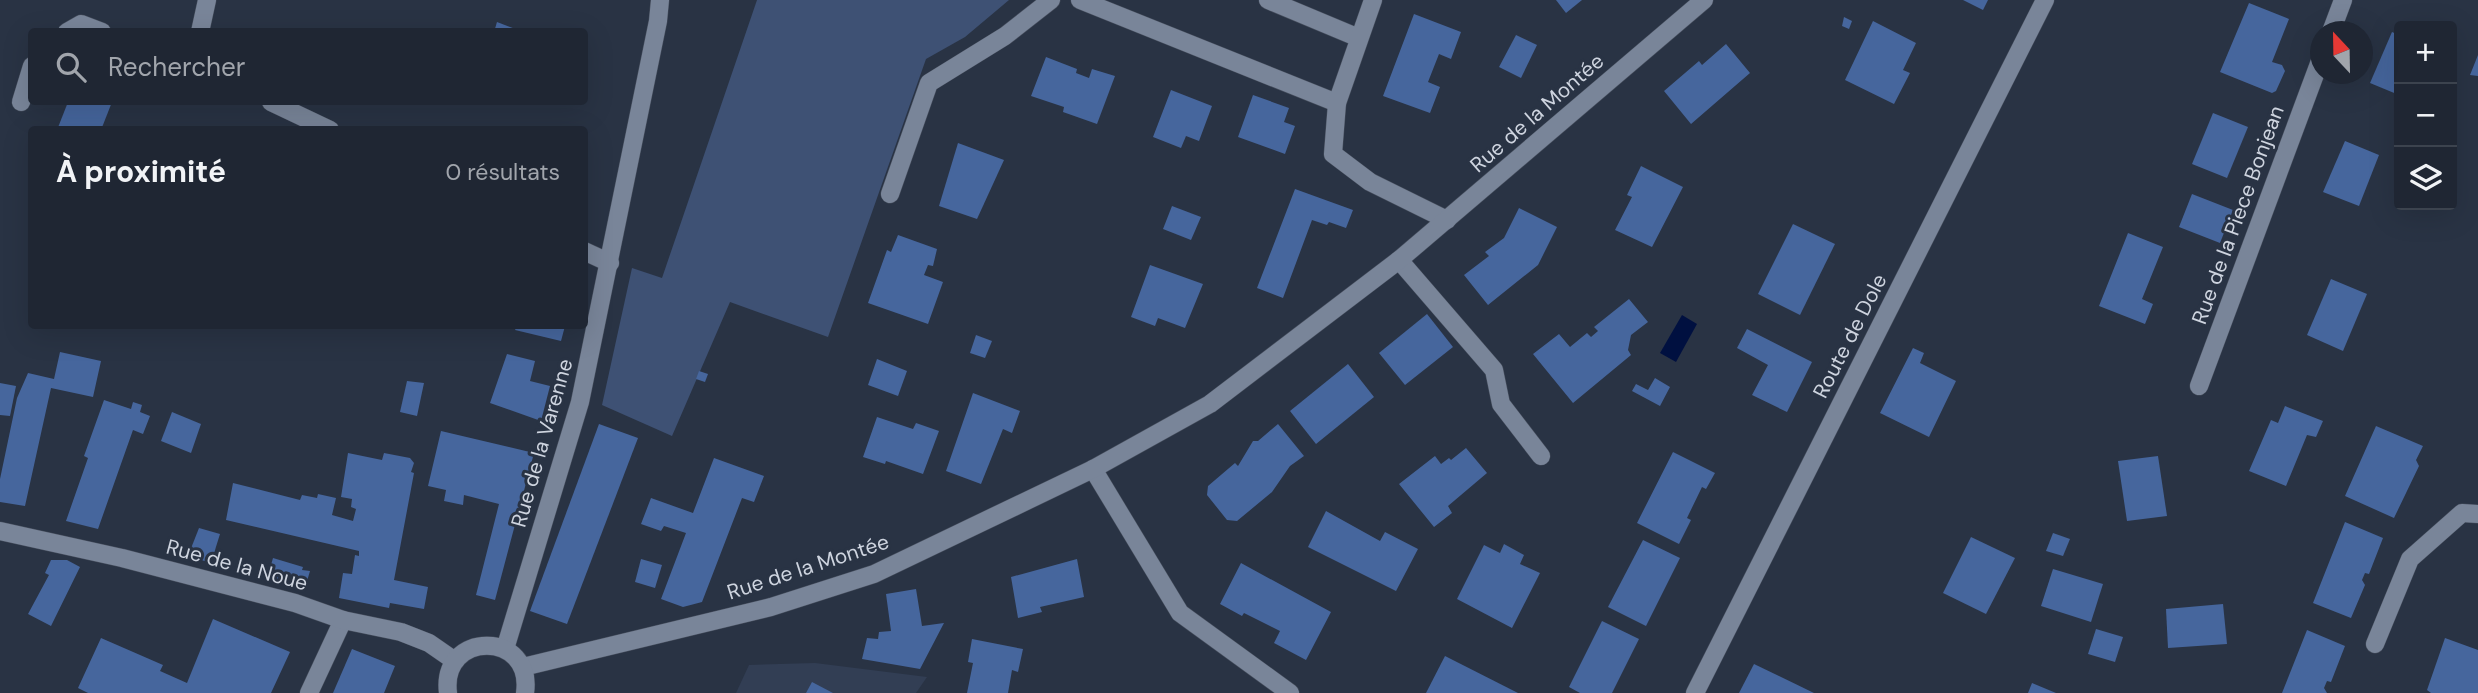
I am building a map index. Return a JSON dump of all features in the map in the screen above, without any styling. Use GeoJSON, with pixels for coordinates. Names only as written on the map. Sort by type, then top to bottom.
{"type":"FeatureCollection","features":[{"type":"Feature","properties":{"kind":"street"},"geometry":{"type":"LineString","coordinates":[[201,28],[207,0]]}},
{"type":"Feature","properties":{"kind":"street","name":"Rue de la Varenne"},"geometry":{"type":"LineString","coordinates":[[505,649],[580,402],[610,263],[660,0]]}},
{"type":"Feature","properties":{"kind":"street"},"geometry":{"type":"LineString","coordinates":[[890,194],[929,83],[1005,36],[1051,0]]}},
{"type":"Feature","properties":{"kind":"street"},"geometry":{"type":"LineString","coordinates":[[1080,0],[1336,103]]}},
{"type":"Feature","properties":{"kind":"street"},"geometry":{"type":"LineString","coordinates":[[1268,0],[1359,38]]}},
{"type":"Feature","properties":{"kind":"street"},"geometry":{"type":"LineString","coordinates":[[1373,0],[1336,103],[1334,154],[1370,181],[1447,220]]}},
{"type":"Feature","properties":{"kind":"street","name":"Rue de la Montée"},"geometry":{"type":"LineString","coordinates":[[523,667],[771,607],[874,574],[1093,470],[1210,404],[1399,260],[1704,0]]}},
{"type":"Feature","properties":{"kind":"street","name":"Route de Dole"},"geometry":{"type":"LineString","coordinates":[[1695,693],[2045,0]]}},
{"type":"Feature","properties":{"kind":"street"},"geometry":{"type":"LineString","coordinates":[[2335,21],[2343,0]]}},
{"type":"Feature","properties":{"kind":"street"},"geometry":{"type":"LineString","coordinates":[[74,28],[81,24],[92,28]]}},
{"type":"Feature","properties":{"kind":"street"},"geometry":{"type":"LineString","coordinates":[[21,102],[28,79]]}},
{"type":"Feature","properties":{"kind":"street","name":"Rue de la Piece Bonjean"},"geometry":{"type":"LineString","coordinates":[[2199,386],[2311,84]]}},
{"type":"Feature","properties":{"kind":"street"},"geometry":{"type":"LineString","coordinates":[[277,105],[322,126]]}},
{"type":"Feature","properties":{"kind":"street"},"geometry":{"type":"LineString","coordinates":[[588,253],[610,263]]}},
{"type":"Feature","properties":{"kind":"street"},"geometry":{"type":"LineString","coordinates":[[1399,260],[1494,370],[1501,404],[1541,456]]}},
{"type":"Feature","properties":{"kind":"street"},"geometry":{"type":"LineString","coordinates":[[1093,470],[1180,613],[1290,693]]}},
{"type":"Feature","properties":{"kind":"street"},"geometry":{"type":"LineString","coordinates":[[2375,644],[2410,559],[2462,513],[2478,514]]}},
{"type":"Feature","properties":{"kind":"street","name":"Rue de la Noue"},"geometry":{"type":"LineString","coordinates":[[0,531],[122,558],[295,603],[343,620],[401,632],[429,643],[455,661]]}},
{"type":"Feature","properties":{"kind":"street"},"geometry":{"type":"LineString","coordinates":[[309,693],[343,620]]}},
{"type":"Feature","properties":{"kind":"street"},"geometry":{"type":"LineString","coordinates":[[449,693],[449,672],[455,661],[472,648],[483,645],[505,649],[512,654],[523,667],[525,693]]}},
{"type":"Feature","properties":{"kind":"shaded area"},"geometry":{"type":"Polygon","coordinates":[[[757,0],[1009,0],[965,37],[926,59],[828,337],[730,302],[672,436],[602,405],[632,268],[662,278],[757,0]]]}},
{"type":"Feature","properties":{"kind":"shaded area"},"geometry":{"type":"Polygon","coordinates":[[[1682,315],[1697,324],[1676,362],[1660,353],[1682,315]]]}},
{"type":"Feature","properties":{"kind":"shaded area"},"geometry":{"type":"Polygon","coordinates":[[[815,663],[927,677],[916,693],[736,693],[749,665],[815,663]]]}},
{"type":"Feature","properties":{"kind":"building"},"geometry":{"type":"Polygon","coordinates":[[[1556,0],[1582,0],[1566,13],[1556,0]]]}},
{"type":"Feature","properties":{"kind":"building"},"geometry":{"type":"Polygon","coordinates":[[[1963,0],[1988,0],[1983,10],[1963,0]]]}},
{"type":"Feature","properties":{"kind":"building"},"geometry":{"type":"Polygon","coordinates":[[[2249,3],[2289,19],[2272,62],[2282,65],[2285,71],[2276,91],[2272,93],[2220,72],[2249,3]]]}},
{"type":"Feature","properties":{"kind":"building"},"geometry":{"type":"Polygon","coordinates":[[[1414,14],[1461,32],[1451,59],[1439,54],[1428,82],[1440,87],[1430,113],[1383,96],[1414,14]]]}},
{"type":"Feature","properties":{"kind":"building"},"geometry":{"type":"Polygon","coordinates":[[[1844,17],[1852,21],[1849,29],[1842,26],[1844,17]]]}},
{"type":"Feature","properties":{"kind":"building"},"geometry":{"type":"Polygon","coordinates":[[[1873,21],[1916,43],[1903,70],[1910,73],[1894,104],[1845,80],[1873,21]]]}},
{"type":"Feature","properties":{"kind":"building"},"geometry":{"type":"Polygon","coordinates":[[[497,22],[513,28],[495,28],[497,22]]]}},
{"type":"Feature","properties":{"kind":"building"},"geometry":{"type":"Polygon","coordinates":[[[2392,32],[2394,33],[2394,93],[2372,84],[2373,76],[2392,32]]]}},
{"type":"Feature","properties":{"kind":"building"},"geometry":{"type":"Polygon","coordinates":[[[1516,35],[1537,45],[1521,78],[1499,67],[1516,35]]]}},
{"type":"Feature","properties":{"kind":"building"},"geometry":{"type":"Polygon","coordinates":[[[1726,44],[1750,73],[1691,124],[1664,91],[1699,61],[1702,65],[1726,44]]]}},
{"type":"Feature","properties":{"kind":"building"},"geometry":{"type":"Polygon","coordinates":[[[2478,55],[2478,76],[2470,75],[2478,55]]]}},
{"type":"Feature","properties":{"kind":"building"},"geometry":{"type":"Polygon","coordinates":[[[1046,57],[1077,69],[1076,73],[1089,78],[1092,69],[1115,76],[1097,124],[1063,112],[1064,107],[1031,96],[1046,57]]]}},
{"type":"Feature","properties":{"kind":"building"},"geometry":{"type":"Polygon","coordinates":[[[1171,90],[1212,106],[1199,141],[1186,136],[1181,148],[1153,137],[1171,90]]]}},
{"type":"Feature","properties":{"kind":"building"},"geometry":{"type":"Polygon","coordinates":[[[1253,95],[1289,108],[1284,122],[1295,126],[1285,154],[1238,137],[1253,95]]]}},
{"type":"Feature","properties":{"kind":"building"},"geometry":{"type":"Polygon","coordinates":[[[67,105],[111,105],[103,126],[59,126],[67,105]]]}},
{"type":"Feature","properties":{"kind":"building"},"geometry":{"type":"Polygon","coordinates":[[[2213,113],[2248,127],[2227,178],[2192,164],[2213,113]]]}},
{"type":"Feature","properties":{"kind":"building"},"geometry":{"type":"Polygon","coordinates":[[[2345,141],[2379,155],[2359,206],[2323,192],[2345,141]]]}},
{"type":"Feature","properties":{"kind":"building"},"geometry":{"type":"Polygon","coordinates":[[[958,143],[1004,160],[977,219],[939,206],[958,143]]]}},
{"type":"Feature","properties":{"kind":"building"},"geometry":{"type":"Polygon","coordinates":[[[1641,166],[1683,187],[1652,247],[1615,230],[1632,197],[1627,195],[1641,166]]]}},
{"type":"Feature","properties":{"kind":"building"},"geometry":{"type":"Polygon","coordinates":[[[1295,189],[1353,210],[1346,228],[1312,220],[1283,298],[1257,288],[1295,189]]]}},
{"type":"Feature","properties":{"kind":"building"},"geometry":{"type":"Polygon","coordinates":[[[2192,194],[2233,210],[2220,243],[2179,227],[2192,194]]]}},
{"type":"Feature","properties":{"kind":"building"},"geometry":{"type":"Polygon","coordinates":[[[1172,206],[1201,217],[1191,240],[1163,229],[1172,206]]]}},
{"type":"Feature","properties":{"kind":"building"},"geometry":{"type":"Polygon","coordinates":[[[1519,208],[1557,227],[1538,265],[1488,305],[1464,275],[1489,256],[1485,252],[1504,238],[1519,208]]]}},
{"type":"Feature","properties":{"kind":"building"},"geometry":{"type":"Polygon","coordinates":[[[1793,224],[1835,244],[1800,315],[1758,294],[1793,224]]]}},
{"type":"Feature","properties":{"kind":"building"},"geometry":{"type":"Polygon","coordinates":[[[2128,233],[2163,247],[2142,299],[2153,304],[2145,324],[2099,306],[2128,233]]]}},
{"type":"Feature","properties":{"kind":"building"},"geometry":{"type":"Polygon","coordinates":[[[898,235],[937,249],[933,266],[928,265],[924,275],[943,282],[928,324],[868,303],[887,250],[891,252],[898,235]]]}},
{"type":"Feature","properties":{"kind":"building"},"geometry":{"type":"Polygon","coordinates":[[[1150,265],[1203,284],[1185,328],[1158,318],[1155,326],[1131,317],[1150,265]]]}},
{"type":"Feature","properties":{"kind":"building"},"geometry":{"type":"Polygon","coordinates":[[[2331,279],[2367,294],[2343,351],[2307,335],[2331,279]]]}},
{"type":"Feature","properties":{"kind":"building"},"geometry":{"type":"Polygon","coordinates":[[[1629,299],[1648,322],[1631,335],[1628,350],[1631,355],[1573,403],[1533,354],[1559,334],[1570,347],[1587,333],[1591,337],[1598,331],[1594,327],[1629,299]]]}},
{"type":"Feature","properties":{"kind":"building"},"geometry":{"type":"Polygon","coordinates":[[[1427,314],[1453,347],[1405,385],[1379,353],[1427,314]]]}},
{"type":"Feature","properties":{"kind":"building"},"geometry":{"type":"Polygon","coordinates":[[[516,329],[564,329],[561,341],[516,329]]]}},
{"type":"Feature","properties":{"kind":"building"},"geometry":{"type":"Polygon","coordinates":[[[1747,329],[1812,362],[1787,412],[1752,395],[1768,365],[1737,348],[1747,329]]]}},
{"type":"Feature","properties":{"kind":"building"},"geometry":{"type":"Polygon","coordinates":[[[976,335],[992,341],[985,358],[970,353],[976,335]]]}},
{"type":"Feature","properties":{"kind":"building"},"geometry":{"type":"Polygon","coordinates":[[[1913,348],[1924,353],[1920,363],[1956,381],[1929,437],[1880,413],[1913,348]]]}},
{"type":"Feature","properties":{"kind":"building"},"geometry":{"type":"Polygon","coordinates":[[[60,352],[101,361],[93,397],[51,388],[25,506],[0,502],[0,479],[17,398],[28,373],[54,379],[60,352]]]}},
{"type":"Feature","properties":{"kind":"building"},"geometry":{"type":"Polygon","coordinates":[[[507,354],[535,361],[530,381],[550,386],[541,421],[490,403],[507,354]]]}},
{"type":"Feature","properties":{"kind":"building"},"geometry":{"type":"Polygon","coordinates":[[[877,359],[907,371],[898,396],[868,385],[877,359]]]}},
{"type":"Feature","properties":{"kind":"building"},"geometry":{"type":"Polygon","coordinates":[[[1348,364],[1374,397],[1316,444],[1290,411],[1348,364]]]}},
{"type":"Feature","properties":{"kind":"building"},"geometry":{"type":"Polygon","coordinates":[[[699,371],[708,374],[705,382],[696,379],[699,371]]]}},
{"type":"Feature","properties":{"kind":"building"},"geometry":{"type":"Polygon","coordinates":[[[1655,378],[1670,387],[1660,406],[1632,391],[1636,384],[1648,390],[1655,378]]]}},
{"type":"Feature","properties":{"kind":"building"},"geometry":{"type":"Polygon","coordinates":[[[407,381],[424,383],[417,416],[400,412],[407,381]]]}},
{"type":"Feature","properties":{"kind":"building"},"geometry":{"type":"Polygon","coordinates":[[[0,383],[16,386],[10,416],[0,415],[0,383]]]}},
{"type":"Feature","properties":{"kind":"building"},"geometry":{"type":"Polygon","coordinates":[[[973,393],[1020,411],[1012,433],[1003,429],[981,484],[946,471],[973,393]]]}},
{"type":"Feature","properties":{"kind":"building"},"geometry":{"type":"Polygon","coordinates":[[[104,400],[131,409],[133,402],[142,405],[140,412],[150,416],[143,434],[133,430],[98,529],[66,521],[88,458],[84,456],[104,400]]]}},
{"type":"Feature","properties":{"kind":"building"},"geometry":{"type":"Polygon","coordinates":[[[2285,406],[2323,421],[2316,437],[2307,435],[2286,486],[2249,471],[2271,420],[2278,423],[2285,406]]]}},
{"type":"Feature","properties":{"kind":"building"},"geometry":{"type":"Polygon","coordinates":[[[172,412],[201,424],[191,453],[161,441],[172,412]]]}},
{"type":"Feature","properties":{"kind":"building"},"geometry":{"type":"Polygon","coordinates":[[[877,417],[913,429],[916,423],[939,431],[923,474],[886,461],[885,464],[863,457],[877,417]]]}},
{"type":"Feature","properties":{"kind":"building"},"geometry":{"type":"Polygon","coordinates":[[[599,424],[638,438],[567,624],[530,611],[599,424]]]}},
{"type":"Feature","properties":{"kind":"building"},"geometry":{"type":"Polygon","coordinates":[[[1278,424],[1304,456],[1290,466],[1272,492],[1237,521],[1227,520],[1207,495],[1208,486],[1235,463],[1238,466],[1253,441],[1258,441],[1278,424]]]}},
{"type":"Feature","properties":{"kind":"building"},"geometry":{"type":"Polygon","coordinates":[[[2376,426],[2423,446],[2416,460],[2419,466],[2394,518],[2345,496],[2376,426]]]}},
{"type":"Feature","properties":{"kind":"building"},"geometry":{"type":"Polygon","coordinates":[[[441,431],[534,453],[495,600],[476,595],[499,504],[464,495],[463,505],[444,501],[446,490],[428,486],[441,431]]]}},
{"type":"Feature","properties":{"kind":"building"},"geometry":{"type":"Polygon","coordinates":[[[1466,448],[1487,473],[1448,506],[1452,513],[1434,527],[1399,484],[1435,456],[1441,464],[1466,448]]]}},
{"type":"Feature","properties":{"kind":"building"},"geometry":{"type":"Polygon","coordinates":[[[1673,452],[1715,473],[1706,489],[1702,487],[1687,518],[1691,520],[1679,544],[1637,523],[1673,452]]]}},
{"type":"Feature","properties":{"kind":"building"},"geometry":{"type":"Polygon","coordinates":[[[348,453],[382,460],[384,453],[410,458],[414,463],[394,580],[428,587],[424,609],[390,603],[389,608],[339,598],[343,573],[352,574],[355,555],[359,556],[359,551],[226,520],[233,483],[300,500],[302,495],[317,498],[318,494],[336,498],[332,515],[353,521],[356,509],[351,507],[352,499],[341,497],[348,453]]]}},
{"type":"Feature","properties":{"kind":"building"},"geometry":{"type":"Polygon","coordinates":[[[2158,456],[2167,516],[2127,521],[2118,461],[2158,456]]]}},
{"type":"Feature","properties":{"kind":"building"},"geometry":{"type":"Polygon","coordinates":[[[714,458],[764,476],[754,502],[742,498],[702,602],[683,607],[661,599],[686,533],[664,526],[661,531],[641,524],[651,498],[693,513],[714,458]]]}},
{"type":"Feature","properties":{"kind":"building"},"geometry":{"type":"Polygon","coordinates":[[[1326,511],[1380,541],[1385,532],[1418,549],[1396,591],[1308,547],[1326,511]]]}},
{"type":"Feature","properties":{"kind":"building"},"geometry":{"type":"Polygon","coordinates":[[[2345,522],[2383,538],[2369,574],[2365,573],[2362,580],[2365,585],[2351,618],[2313,603],[2345,522]]]}},
{"type":"Feature","properties":{"kind":"building"},"geometry":{"type":"Polygon","coordinates":[[[199,528],[220,534],[211,563],[188,556],[199,528]]]}},
{"type":"Feature","properties":{"kind":"building"},"geometry":{"type":"Polygon","coordinates":[[[2053,533],[2070,539],[2063,556],[2046,551],[2053,533]]]}},
{"type":"Feature","properties":{"kind":"building"},"geometry":{"type":"Polygon","coordinates":[[[1971,537],[2015,558],[1986,614],[1943,593],[1971,537]]]}},
{"type":"Feature","properties":{"kind":"building"},"geometry":{"type":"Polygon","coordinates":[[[1643,540],[1680,558],[1646,626],[1608,607],[1643,540]]]}},
{"type":"Feature","properties":{"kind":"building"},"geometry":{"type":"Polygon","coordinates":[[[1504,544],[1524,555],[1520,564],[1540,573],[1512,628],[1457,599],[1484,545],[1500,553],[1504,544]]]}},
{"type":"Feature","properties":{"kind":"building"},"geometry":{"type":"Polygon","coordinates":[[[273,558],[310,571],[305,588],[267,579],[273,558]]]}},
{"type":"Feature","properties":{"kind":"building"},"geometry":{"type":"Polygon","coordinates":[[[641,559],[662,565],[655,588],[635,582],[641,559]]]}},
{"type":"Feature","properties":{"kind":"building"},"geometry":{"type":"Polygon","coordinates":[[[1077,559],[1084,597],[1040,607],[1042,612],[1018,618],[1011,577],[1077,559]]]}},
{"type":"Feature","properties":{"kind":"building"},"geometry":{"type":"Polygon","coordinates":[[[51,560],[67,560],[80,567],[51,626],[28,614],[49,575],[45,573],[51,560]]]}},
{"type":"Feature","properties":{"kind":"building"},"geometry":{"type":"Polygon","coordinates":[[[1241,563],[1331,612],[1306,660],[1274,643],[1280,631],[1220,604],[1241,563]]]}},
{"type":"Feature","properties":{"kind":"building"},"geometry":{"type":"Polygon","coordinates":[[[2053,569],[2103,584],[2091,622],[2041,606],[2053,569]]]}},
{"type":"Feature","properties":{"kind":"building"},"geometry":{"type":"Polygon","coordinates":[[[916,589],[922,626],[944,623],[920,669],[862,659],[867,638],[878,639],[879,632],[891,631],[886,594],[916,589]]]}},
{"type":"Feature","properties":{"kind":"building"},"geometry":{"type":"Polygon","coordinates":[[[2223,604],[2227,644],[2168,648],[2166,609],[2223,604]]]}},
{"type":"Feature","properties":{"kind":"building"},"geometry":{"type":"Polygon","coordinates":[[[213,619],[290,652],[271,693],[88,693],[78,688],[101,638],[163,665],[160,671],[187,683],[213,619]]]}},
{"type":"Feature","properties":{"kind":"building"},"geometry":{"type":"Polygon","coordinates":[[[1602,621],[1639,639],[1612,693],[1580,693],[1569,687],[1602,621]]]}},
{"type":"Feature","properties":{"kind":"building"},"geometry":{"type":"Polygon","coordinates":[[[2096,629],[2123,637],[2115,662],[2088,654],[2096,629]]]}},
{"type":"Feature","properties":{"kind":"building"},"geometry":{"type":"Polygon","coordinates":[[[2307,630],[2345,646],[2331,682],[2327,681],[2324,688],[2327,693],[2282,693],[2307,630]]]}},
{"type":"Feature","properties":{"kind":"building"},"geometry":{"type":"Polygon","coordinates":[[[2445,638],[2478,650],[2478,693],[2431,693],[2427,690],[2445,638]]]}},
{"type":"Feature","properties":{"kind":"building"},"geometry":{"type":"Polygon","coordinates":[[[972,639],[1023,649],[1018,672],[1012,670],[1008,693],[967,693],[973,663],[968,662],[972,639]]]}},
{"type":"Feature","properties":{"kind":"building"},"geometry":{"type":"Polygon","coordinates":[[[352,649],[395,666],[384,693],[333,693],[352,649]]]}},
{"type":"Feature","properties":{"kind":"building"},"geometry":{"type":"Polygon","coordinates":[[[1445,656],[1518,693],[1426,693],[1445,656]]]}},
{"type":"Feature","properties":{"kind":"building"},"geometry":{"type":"Polygon","coordinates":[[[1754,664],[1814,693],[1739,693],[1754,664]]]}},
{"type":"Feature","properties":{"kind":"building"},"geometry":{"type":"Polygon","coordinates":[[[812,682],[833,693],[806,693],[812,682]]]}},
{"type":"Feature","properties":{"kind":"building"},"geometry":{"type":"Polygon","coordinates":[[[2032,683],[2056,693],[2028,693],[2032,683]]]}}]}
